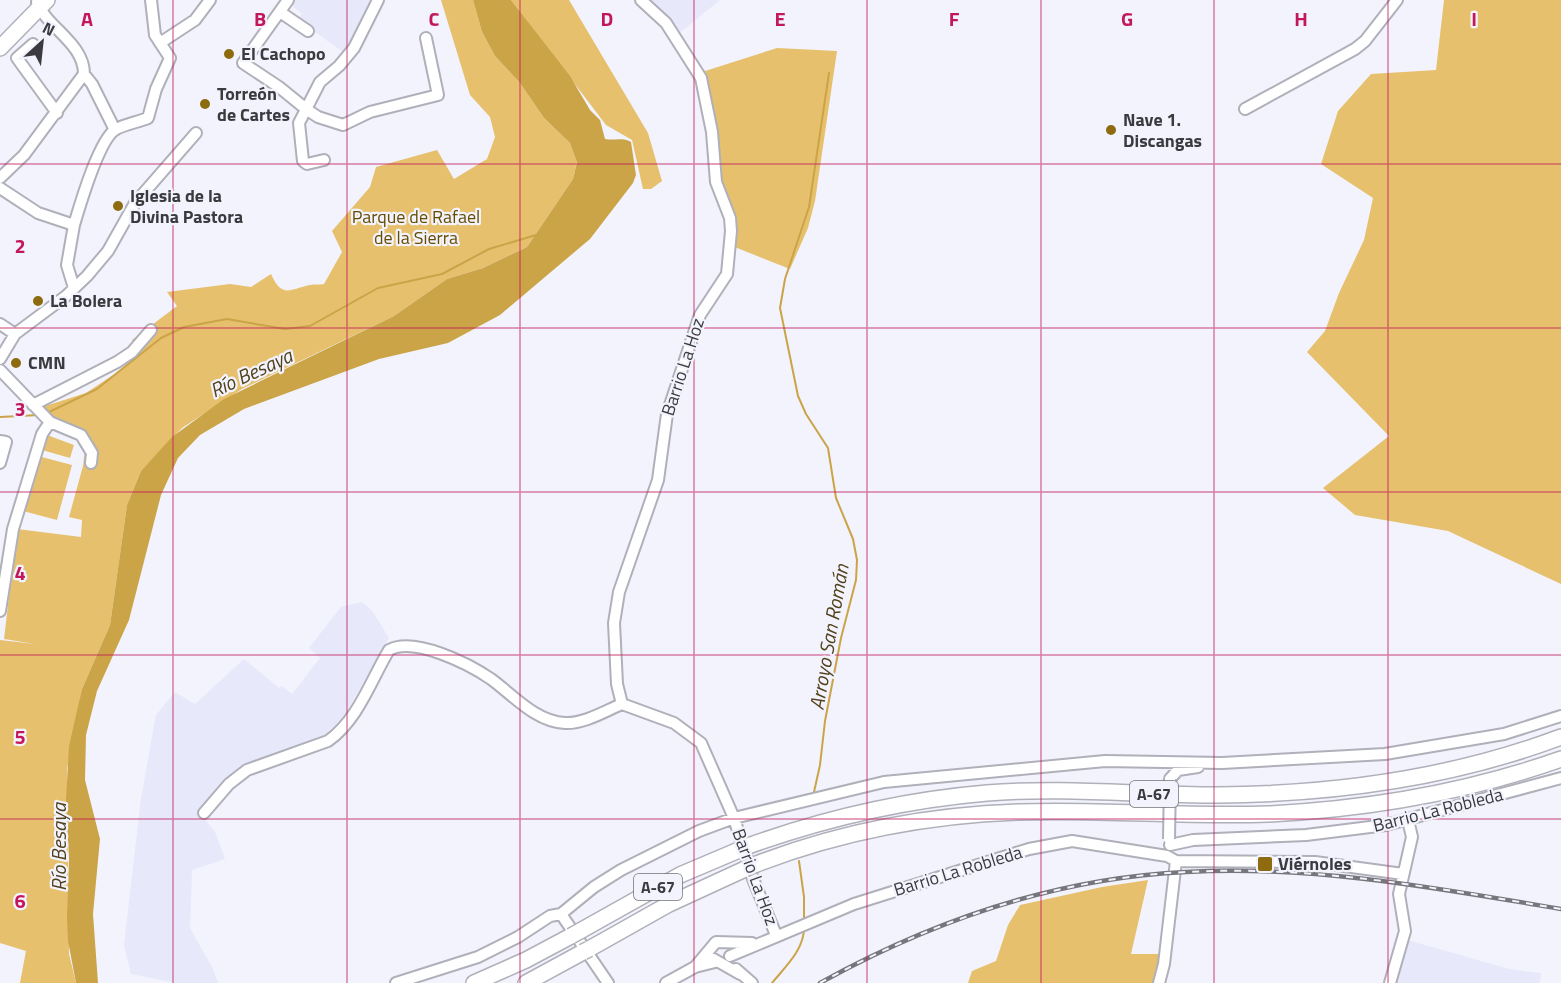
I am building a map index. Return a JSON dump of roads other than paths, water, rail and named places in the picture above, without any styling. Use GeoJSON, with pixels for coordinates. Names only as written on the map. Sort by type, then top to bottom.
{"type":"FeatureCollection","features":[{"type":"Feature","properties":{"kind":"highway"},"geometry":{"type":"LineString","coordinates":[[0,48],[41,3]]}},
{"type":"Feature","properties":{"kind":"highway","name":"A-67"},"geometry":{"type":"LineString","coordinates":[[474,983],[526,960],[680,875],[744,848],[848,814],[935,798],[1014,792],[1226,795],[1322,789],[1445,771],[1504,756],[1561,737]]}},
{"type":"Feature","properties":{"kind":"highway","name":"A-67"},"geometry":{"type":"LineString","coordinates":[[526,983],[685,896],[750,867],[850,835],[944,818],[1031,812],[1221,815],[1326,809],[1455,789],[1561,759]]}},
{"type":"Feature","properties":{"kind":"street"},"geometry":{"type":"LineString","coordinates":[[74,288],[67,265],[74,225],[98,157],[115,130],[148,118],[156,89],[170,61],[170,54],[153,31],[151,0]]}},
{"type":"Feature","properties":{"kind":"street"},"geometry":{"type":"LineString","coordinates":[[160,43],[195,20],[210,0]]}},
{"type":"Feature","properties":{"kind":"street"},"geometry":{"type":"LineString","coordinates":[[288,0],[243,63],[318,117],[344,124],[370,112],[438,95],[426,38]]}},
{"type":"Feature","properties":{"kind":"street"},"geometry":{"type":"LineString","coordinates":[[324,160],[307,164],[303,161],[299,123],[320,82],[354,48],[378,0]]}},
{"type":"Feature","properties":{"kind":"street","name":"Barrio La Hoz"},"geometry":{"type":"LineString","coordinates":[[641,0],[661,18],[697,70],[703,85],[712,132],[716,182],[731,225],[730,251],[725,280],[699,315],[663,429],[657,480],[619,592],[614,623],[617,684],[622,704],[674,723],[701,743],[734,818],[753,879],[776,935]]}},
{"type":"Feature","properties":{"kind":"street"},"geometry":{"type":"LineString","coordinates":[[1245,109],[1355,49],[1365,41],[1397,0]]}},
{"type":"Feature","properties":{"kind":"street"},"geometry":{"type":"LineString","coordinates":[[41,3],[82,62],[84,74],[92,84],[115,130]]}},
{"type":"Feature","properties":{"kind":"street"},"geometry":{"type":"LineString","coordinates":[[280,12],[309,32]]}},
{"type":"Feature","properties":{"kind":"street"},"geometry":{"type":"LineString","coordinates":[[33,44],[17,58],[57,113]]}},
{"type":"Feature","properties":{"kind":"street"},"geometry":{"type":"LineString","coordinates":[[0,178],[24,155],[84,74]]}},
{"type":"Feature","properties":{"kind":"street"},"geometry":{"type":"LineString","coordinates":[[0,359],[15,334],[74,288],[108,251],[135,203],[196,133]]}},
{"type":"Feature","properties":{"kind":"street"},"geometry":{"type":"LineString","coordinates":[[0,188],[38,213],[74,225]]}},
{"type":"Feature","properties":{"kind":"street"},"geometry":{"type":"LineString","coordinates":[[0,324],[15,334]]}},
{"type":"Feature","properties":{"kind":"street"},"geometry":{"type":"LineString","coordinates":[[42,414],[132,352],[152,330]]}},
{"type":"Feature","properties":{"kind":"street"},"geometry":{"type":"LineString","coordinates":[[0,370],[42,414],[81,435],[92,453],[92,463]]}},
{"type":"Feature","properties":{"kind":"street"},"geometry":{"type":"LineString","coordinates":[[0,611],[13,529],[42,434],[42,414]]}},
{"type":"Feature","properties":{"kind":"street"},"geometry":{"type":"LineString","coordinates":[[0,441],[6,442],[0,463]]}},
{"type":"Feature","properties":{"kind":"street"},"geometry":{"type":"LineString","coordinates":[[204,813],[229,784],[247,770],[328,741],[336,736],[352,715],[389,650],[396,646],[416,645],[471,667],[532,711],[555,721],[566,723],[578,720],[622,704]]}},
{"type":"Feature","properties":{"kind":"street"},"geometry":{"type":"LineString","coordinates":[[734,818],[884,782],[1105,761],[1222,763],[1385,754],[1504,734],[1561,716]]}},
{"type":"Feature","properties":{"kind":"street"},"geometry":{"type":"LineString","coordinates":[[1158,983],[1164,964],[1171,850],[1170,779],[1165,762]]}},
{"type":"Feature","properties":{"kind":"street"},"geometry":{"type":"LineString","coordinates":[[1170,779],[1178,770],[1222,763]]}},
{"type":"Feature","properties":{"kind":"street","name":"Barrio La Robleda"},"geometry":{"type":"LineString","coordinates":[[1171,850],[1193,840],[1306,835],[1408,820],[1561,778]]}},
{"type":"Feature","properties":{"kind":"street","name":"Barrio La Hoz"},"geometry":{"type":"LineString","coordinates":[[396,983],[441,971],[478,957],[518,937],[550,916],[561,914],[594,887],[657,850],[734,818]]}},
{"type":"Feature","properties":{"kind":"street"},"geometry":{"type":"LineString","coordinates":[[1390,983],[1405,931],[1399,899],[1412,837],[1408,820]]}},
{"type":"Feature","properties":{"kind":"street","name":"Barrio La Robleda"},"geometry":{"type":"LineString","coordinates":[[724,960],[756,943],[883,894],[1056,843],[1097,843],[1315,862],[1403,874]]}},
{"type":"Feature","properties":{"kind":"street"},"geometry":{"type":"LineString","coordinates":[[561,914],[608,983]]}},
{"type":"Feature","properties":{"kind":"street"},"geometry":{"type":"LineString","coordinates":[[666,983],[695,967],[724,960],[731,950],[726,944],[716,942],[695,967]]}},
{"type":"Feature","properties":{"kind":"street","name":"Barrio La Robleda"},"geometry":{"type":"LineString","coordinates":[[726,944],[756,943]]}},
{"type":"Feature","properties":{"kind":"street"},"geometry":{"type":"LineString","coordinates":[[709,951],[752,983]]}},
{"type":"Feature","properties":{"kind":"waterway","name":"Arroyo San Román"},"geometry":{"type":"LineString","coordinates":[[814,792],[841,638],[856,580],[857,560],[853,539],[836,498],[828,448],[806,414],[798,396],[780,308],[785,279],[809,207],[829,73]]}},
{"type":"Feature","properties":{"kind":"waterway"},"geometry":{"type":"LineString","coordinates":[[47,413],[97,389],[161,338],[184,327],[227,319],[285,329],[310,326],[378,288],[442,274],[489,249],[536,235]]}},
{"type":"Feature","properties":{"kind":"waterway"},"geometry":{"type":"LineString","coordinates":[[0,417],[39,415]]}},
{"type":"Feature","properties":{"kind":"waterway","name":"Arroyo San Román"},"geometry":{"type":"LineString","coordinates":[[799,861],[804,897],[804,922]]}},
{"type":"Feature","properties":{"kind":"waterway","name":"Arroyo San Román"},"geometry":{"type":"LineString","coordinates":[[772,983],[797,951],[804,928]]}},
{"type":"Feature","properties":{"kind":"railway"},"geometry":{"type":"LineString","coordinates":[[820,983],[906,940],[997,906],[1043,893],[1138,876],[1233,871],[1328,875],[1421,886],[1561,909]]}},
{"type":"Feature","properties":{"kind":"place","name":"El Cachopo"},"geometry":{"type":"Point","coordinates":[229,54]}},
{"type":"Feature","properties":{"kind":"place","name":"Torreón de Cartes"},"geometry":{"type":"Point","coordinates":[205,104]}},
{"type":"Feature","properties":{"kind":"place","name":"Nave 1. Discangas"},"geometry":{"type":"Point","coordinates":[1111,130]}},
{"type":"Feature","properties":{"kind":"place","name":"Iglesia de la Divina Pastora"},"geometry":{"type":"Point","coordinates":[118,206]}},
{"type":"Feature","properties":{"kind":"place","name":"La Bolera"},"geometry":{"type":"Point","coordinates":[38,301]}},
{"type":"Feature","properties":{"kind":"place","name":"CMN"},"geometry":{"type":"Point","coordinates":[16,363]}},
{"type":"Feature","properties":{"kind":"place","name":"Viérnoles"},"geometry":{"type":"Point","coordinates":[1265,864]}},
{"type":"Feature","properties":{"kind":"park label","name":"Parque de Rafael de la Sierra"},"geometry":{"type":"Point","coordinates":[416,227]}},
{"type":"Feature","properties":{"kind":"water label","name":"Río Besaya"},"geometry":{"type":"Point","coordinates":[251,373]}},
{"type":"Feature","properties":{"kind":"water label","name":"Río Besaya"},"geometry":{"type":"Point","coordinates":[59,847]}}]}
